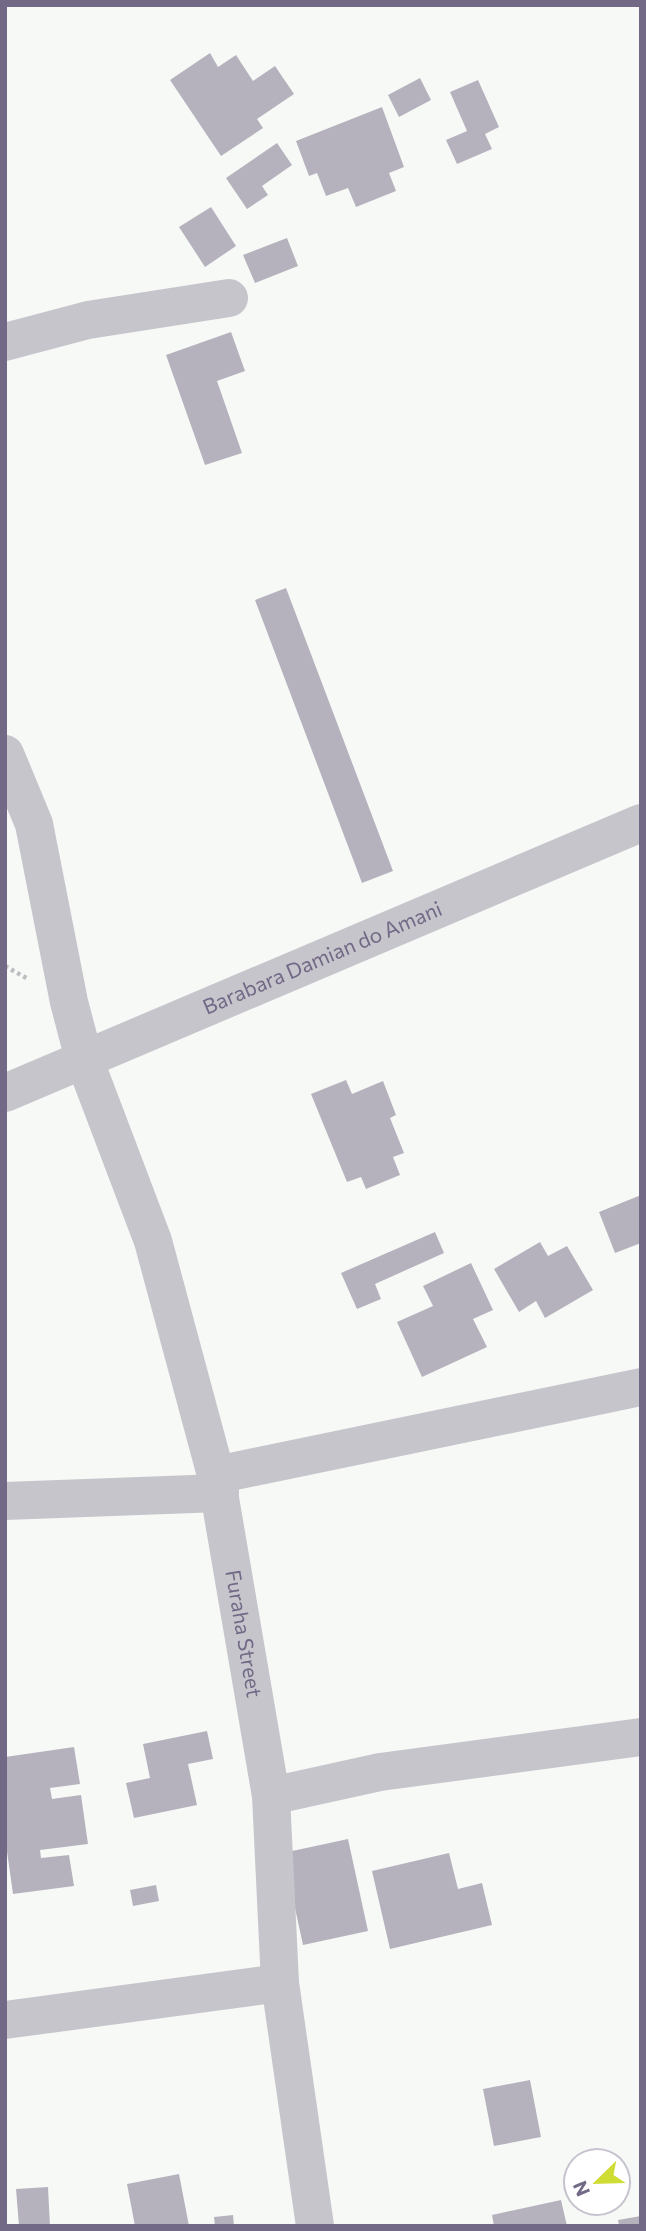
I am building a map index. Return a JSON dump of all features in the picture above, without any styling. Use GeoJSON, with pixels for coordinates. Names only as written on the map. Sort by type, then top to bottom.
{"type":"FeatureCollection","features":[{"type":"Feature","properties":{"kind":"street"},"geometry":{"type":"LineString","coordinates":[[5,342],[88,320],[229,298]]}},
{"type":"Feature","properties":{"kind":"street","name":"Furaha Street"},"geometry":{"type":"LineString","coordinates":[[5,754],[34,824],[69,1002],[84,1059],[153,1241],[218,1484],[271,1796],[280,1983],[315,2226]]}},
{"type":"Feature","properties":{"kind":"street","name":"Barabara Damian do Amani"},"geometry":{"type":"LineString","coordinates":[[5,1093],[641,823]]}},
{"type":"Feature","properties":{"kind":"street"},"geometry":{"type":"LineString","coordinates":[[5,1501],[218,1484],[638,1393]]}},
{"type":"Feature","properties":{"kind":"street"},"geometry":{"type":"LineString","coordinates":[[271,1796],[380,1772],[641,1737]]}},
{"type":"Feature","properties":{"kind":"street"},"geometry":{"type":"LineString","coordinates":[[5,2020],[280,1983]]}},
{"type":"Feature","properties":{"kind":"building"},"geometry":{"type":"Polygon","coordinates":[[[210,53],[218,67],[236,55],[253,81],[275,66],[294,94],[257,119],[263,128],[221,156],[170,80],[210,53]]]}},
{"type":"Feature","properties":{"kind":"building"},"geometry":{"type":"Polygon","coordinates":[[[420,78],[431,100],[399,117],[388,95],[420,78]]]}},
{"type":"Feature","properties":{"kind":"building"},"geometry":{"type":"Polygon","coordinates":[[[478,80],[499,127],[485,134],[492,149],[457,164],[446,140],[467,131],[450,92],[478,80]]]}},
{"type":"Feature","properties":{"kind":"building"},"geometry":{"type":"Polygon","coordinates":[[[382,107],[404,167],[389,173],[396,191],[356,207],[348,188],[326,196],[317,173],[309,176],[296,141],[382,107]]]}},
{"type":"Feature","properties":{"kind":"building"},"geometry":{"type":"Polygon","coordinates":[[[277,143],[292,165],[262,186],[268,195],[247,209],[226,178],[277,143]]]}},
{"type":"Feature","properties":{"kind":"building"},"geometry":{"type":"Polygon","coordinates":[[[211,207],[236,246],[205,267],[179,227],[211,207]]]}},
{"type":"Feature","properties":{"kind":"building"},"geometry":{"type":"Polygon","coordinates":[[[287,238],[298,266],[255,283],[243,255],[287,238]]]}},
{"type":"Feature","properties":{"kind":"building"},"geometry":{"type":"Polygon","coordinates":[[[231,332],[245,371],[217,381],[242,453],[205,465],[166,355],[231,332]]]}},
{"type":"Feature","properties":{"kind":"building"},"geometry":{"type":"Polygon","coordinates":[[[286,588],[393,871],[362,883],[255,600],[286,588]]]}},
{"type":"Feature","properties":{"kind":"building"},"geometry":{"type":"Polygon","coordinates":[[[346,1080],[352,1094],[383,1081],[396,1115],[390,1118],[404,1153],[393,1157],[400,1175],[366,1189],[361,1177],[347,1182],[311,1094],[346,1080]]]}},
{"type":"Feature","properties":{"kind":"building"},"geometry":{"type":"Polygon","coordinates":[[[641,1195],[641,1243],[615,1253],[599,1212],[641,1195]]]}},
{"type":"Feature","properties":{"kind":"building"},"geometry":{"type":"Polygon","coordinates":[[[435,1232],[444,1253],[375,1284],[381,1299],[357,1309],[341,1273],[435,1232]]]}},
{"type":"Feature","properties":{"kind":"building"},"geometry":{"type":"Polygon","coordinates":[[[540,1242],[548,1256],[567,1246],[593,1290],[545,1318],[536,1301],[519,1312],[494,1269],[540,1242]]]}},
{"type":"Feature","properties":{"kind":"building"},"geometry":{"type":"Polygon","coordinates":[[[471,1263],[493,1310],[473,1319],[487,1347],[422,1377],[397,1322],[433,1306],[423,1286],[471,1263]]]}},
{"type":"Feature","properties":{"kind":"building"},"geometry":{"type":"Polygon","coordinates":[[[207,1731],[213,1759],[188,1764],[197,1805],[134,1818],[126,1783],[150,1778],[143,1744],[207,1731]]]}},
{"type":"Feature","properties":{"kind":"building"},"geometry":{"type":"Polygon","coordinates":[[[74,1747],[80,1784],[50,1788],[52,1799],[81,1795],[88,1844],[40,1850],[41,1858],[69,1855],[74,1886],[13,1894],[5,1837],[5,1757],[74,1747]]]}},
{"type":"Feature","properties":{"kind":"building"},"geometry":{"type":"Polygon","coordinates":[[[348,1839],[368,1931],[303,1945],[283,1853],[348,1839]]]}},
{"type":"Feature","properties":{"kind":"building"},"geometry":{"type":"Polygon","coordinates":[[[449,1853],[458,1889],[482,1883],[492,1925],[390,1949],[372,1871],[449,1853]]]}},
{"type":"Feature","properties":{"kind":"building"},"geometry":{"type":"Polygon","coordinates":[[[156,1885],[159,1901],[133,1906],[130,1890],[156,1885]]]}},
{"type":"Feature","properties":{"kind":"building"},"geometry":{"type":"Polygon","coordinates":[[[530,2080],[541,2137],[494,2146],[483,2089],[530,2080]]]}},
{"type":"Feature","properties":{"kind":"building"},"geometry":{"type":"Polygon","coordinates":[[[179,2174],[189,2226],[135,2226],[127,2184],[179,2174]]]}},
{"type":"Feature","properties":{"kind":"building"},"geometry":{"type":"Polygon","coordinates":[[[48,2187],[50,2226],[19,2226],[16,2189],[48,2187]]]}},
{"type":"Feature","properties":{"kind":"building"},"geometry":{"type":"Polygon","coordinates":[[[561,2200],[562,2217],[565,2217],[567,2226],[494,2226],[492,2215],[561,2200]]]}},
{"type":"Feature","properties":{"kind":"building"},"geometry":{"type":"Polygon","coordinates":[[[233,2215],[234,2226],[215,2226],[214,2217],[233,2215]]]}},
{"type":"Feature","properties":{"kind":"building"},"geometry":{"type":"Polygon","coordinates":[[[641,2216],[641,2226],[619,2226],[618,2220],[641,2216]]]}}]}
